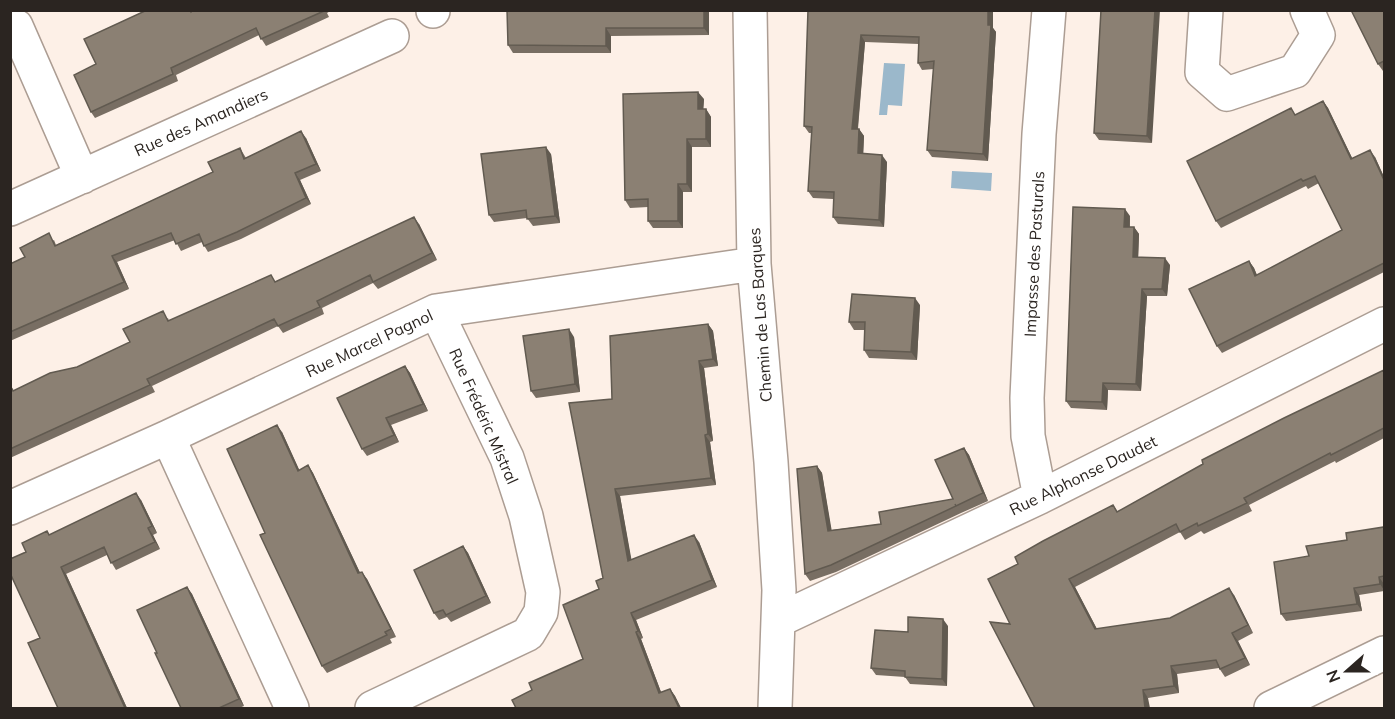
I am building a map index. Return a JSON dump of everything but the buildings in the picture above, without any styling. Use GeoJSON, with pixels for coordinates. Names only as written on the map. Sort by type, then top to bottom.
{"type":"FeatureCollection","features":[{"type":"Feature","properties":{"kind":"street","name":"Chemin de Las Barques"},"geometry":{"type":"LineString","coordinates":[[750,10],[754,264],[771,462],[779,590],[775,708]]}},
{"type":"Feature","properties":{"kind":"street","name":"Impasse des Pasturals"},"geometry":{"type":"LineString","coordinates":[[1040,496],[1028,436],[1027,398],[1039,134],[1049,10]]}},
{"type":"Feature","properties":{"kind":"street"},"geometry":{"type":"LineString","coordinates":[[1206,10],[1202,72],[1227,94],[1295,71],[1318,35],[1308,10]]}},
{"type":"Feature","properties":{"kind":"street"},"geometry":{"type":"LineString","coordinates":[[16,26],[82,177]]}},
{"type":"Feature","properties":{"kind":"street","name":"Rue des Amandiers"},"geometry":{"type":"LineString","coordinates":[[10,208],[392,36]]}},
{"type":"Feature","properties":{"kind":"street","name":"Rue Marcel Pagnol"},"geometry":{"type":"LineString","coordinates":[[10,508],[168,437],[436,311],[754,264]]}},
{"type":"Feature","properties":{"kind":"street","name":"Rue Frédéric Mistral"},"geometry":{"type":"LineString","coordinates":[[372,708],[528,634],[541,612],[543,592],[526,516],[507,458],[436,311]]}},
{"type":"Feature","properties":{"kind":"street","name":"Rue Alphonse Daudet"},"geometry":{"type":"LineString","coordinates":[[779,620],[1040,496],[1384,324]]}},
{"type":"Feature","properties":{"kind":"street"},"geometry":{"type":"LineString","coordinates":[[168,437],[292,708]]}},
{"type":"Feature","properties":{"kind":"street"},"geometry":{"type":"LineString","coordinates":[[1271,708],[1384,653]]}},
{"type":"Feature","properties":{"kind":"water"},"geometry":{"type":"Polygon","coordinates":[[[884,63],[905,64],[902,106],[888,105],[887,115],[879,115],[884,63]]]}},
{"type":"Feature","properties":{"kind":"water"},"geometry":{"type":"Polygon","coordinates":[[[952,171],[992,173],[991,191],[951,188],[952,171]]]}}]}
